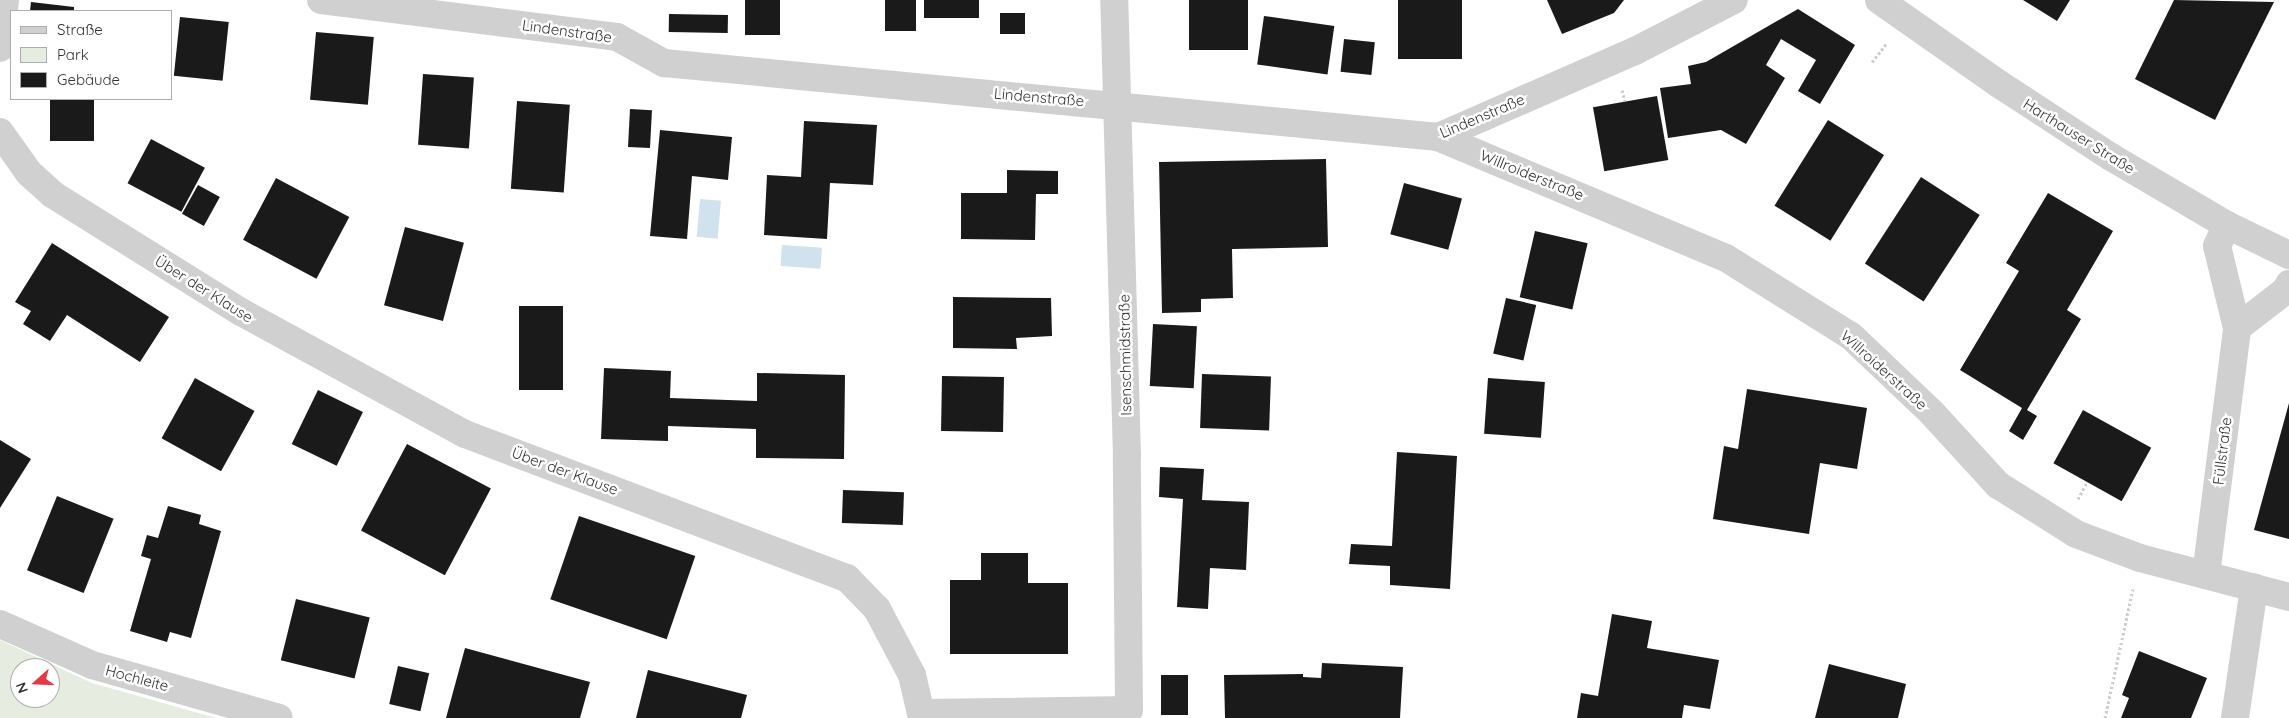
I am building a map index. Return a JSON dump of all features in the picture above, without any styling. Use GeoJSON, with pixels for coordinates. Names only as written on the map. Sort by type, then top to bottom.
{"type":"FeatureCollection","features":[{"type":"Feature","properties":{"kind":"street"},"geometry":{"type":"LineString","coordinates":[[0,48],[5,0]]}},
{"type":"Feature","properties":{"kind":"street","name":"Lindenstraße"},"geometry":{"type":"LineString","coordinates":[[321,0],[617,37],[664,63],[1118,104],[1438,137],[1635,51],[1734,0]]}},
{"type":"Feature","properties":{"kind":"street","name":"Isenschmidstraße"},"geometry":{"type":"LineString","coordinates":[[1114,0],[1127,456],[1129,710]]}},
{"type":"Feature","properties":{"kind":"street","name":"Harthauser Straße"},"geometry":{"type":"LineString","coordinates":[[1880,0],[1999,84],[2103,152],[2227,225],[2289,255]]}},
{"type":"Feature","properties":{"kind":"street","name":"Über der Klause"},"geometry":{"type":"LineString","coordinates":[[0,132],[29,173],[52,194],[241,312],[465,434],[847,578],[877,609],[912,675],[922,715],[1129,710]]}},
{"type":"Feature","properties":{"kind":"street","name":"Willroiderstraße"},"geometry":{"type":"LineString","coordinates":[[1438,137],[1726,258],[1851,336],[1932,413],[1998,485],[2076,534],[2140,558],[2254,586],[2289,597]]}},
{"type":"Feature","properties":{"kind":"street","name":"Füllstraße"},"geometry":{"type":"LineString","coordinates":[[2206,575],[2237,328],[2217,246],[2227,225]]}},
{"type":"Feature","properties":{"kind":"street"},"geometry":{"type":"LineString","coordinates":[[2237,328],[2286,290],[2289,284]]}},
{"type":"Feature","properties":{"kind":"street"},"geometry":{"type":"LineString","coordinates":[[2236,718],[2254,586]]}},
{"type":"Feature","properties":{"kind":"street","name":"Hochleite"},"geometry":{"type":"LineString","coordinates":[[0,624],[92,665],[280,718]]}},
{"type":"Feature","properties":{"kind":"path"},"geometry":{"type":"LineString","coordinates":[[1872,62],[1880,51]]}},
{"type":"Feature","properties":{"kind":"path"},"geometry":{"type":"LineString","coordinates":[[2105,718],[2140,558]]}},
{"type":"Feature","properties":{"kind":"green space"},"geometry":{"type":"Polygon","coordinates":[[[0,640],[39,658],[10,658],[10,708],[60,708],[60,668],[92,683],[216,718],[0,718],[0,640]]]}},
{"type":"Feature","properties":{"kind":"water"},"geometry":{"type":"Polygon","coordinates":[[[700,199],[721,201],[718,239],[697,237],[700,199]]]}},
{"type":"Feature","properties":{"kind":"water"},"geometry":{"type":"Polygon","coordinates":[[[782,245],[822,248],[820,269],[781,266],[782,245]]]}},
{"type":"Feature","properties":{"kind":"building"},"geometry":{"type":"Polygon","coordinates":[[[745,0],[780,0],[780,35],[745,35],[745,0]]]}},
{"type":"Feature","properties":{"kind":"building"},"geometry":{"type":"Polygon","coordinates":[[[885,0],[916,0],[916,31],[885,31],[885,0]]]}},
{"type":"Feature","properties":{"kind":"building"},"geometry":{"type":"Polygon","coordinates":[[[924,0],[979,0],[979,18],[924,18],[924,0]]]}},
{"type":"Feature","properties":{"kind":"building"},"geometry":{"type":"Polygon","coordinates":[[[1189,0],[1248,0],[1248,50],[1189,50],[1189,0]]]}},
{"type":"Feature","properties":{"kind":"building"},"geometry":{"type":"Polygon","coordinates":[[[1398,0],[1462,0],[1462,59],[1398,59],[1398,0]]]}},
{"type":"Feature","properties":{"kind":"building"},"geometry":{"type":"Polygon","coordinates":[[[1547,0],[1624,0],[1614,13],[1562,34],[1547,0]]]}},
{"type":"Feature","properties":{"kind":"building"},"geometry":{"type":"Polygon","coordinates":[[[2023,0],[2070,0],[2057,21],[2023,0]]]}},
{"type":"Feature","properties":{"kind":"building"},"geometry":{"type":"Polygon","coordinates":[[[2174,0],[2274,2],[2215,120],[2135,79],[2174,0]]]}},
{"type":"Feature","properties":{"kind":"building"},"geometry":{"type":"Polygon","coordinates":[[[31,2],[74,7],[74,10],[30,10],[31,2]]]}},
{"type":"Feature","properties":{"kind":"building"},"geometry":{"type":"Polygon","coordinates":[[[1798,9],[1855,45],[1820,104],[1798,91],[1816,60],[1781,39],[1766,65],[1785,78],[1746,144],[1721,130],[1668,138],[1660,88],[1691,84],[1688,66],[1706,62],[1798,9]]]}},
{"type":"Feature","properties":{"kind":"building"},"geometry":{"type":"Polygon","coordinates":[[[1000,13],[1025,13],[1025,34],[1000,34],[1000,13]]]}},
{"type":"Feature","properties":{"kind":"building"},"geometry":{"type":"Polygon","coordinates":[[[669,14],[728,15],[728,33],[669,32],[669,14]]]}},
{"type":"Feature","properties":{"kind":"building"},"geometry":{"type":"Polygon","coordinates":[[[1264,16],[1334,26],[1327,74],[1257,65],[1264,16]]]}},
{"type":"Feature","properties":{"kind":"building"},"geometry":{"type":"Polygon","coordinates":[[[180,17],[229,22],[223,81],[174,76],[180,17]]]}},
{"type":"Feature","properties":{"kind":"building"},"geometry":{"type":"Polygon","coordinates":[[[316,32],[374,37],[368,105],[310,100],[316,32]]]}},
{"type":"Feature","properties":{"kind":"building"},"geometry":{"type":"Polygon","coordinates":[[[1344,39],[1375,42],[1371,75],[1341,72],[1344,39]]]}},
{"type":"Feature","properties":{"kind":"building"},"geometry":{"type":"Polygon","coordinates":[[[423,74],[474,78],[469,148],[418,145],[423,74]]]}},
{"type":"Feature","properties":{"kind":"building"},"geometry":{"type":"Polygon","coordinates":[[[1657,96],[1668,160],[1604,171],[1593,107],[1657,96]]]}},
{"type":"Feature","properties":{"kind":"building"},"geometry":{"type":"Polygon","coordinates":[[[50,100],[94,100],[94,141],[50,141],[50,100]]]}},
{"type":"Feature","properties":{"kind":"building"},"geometry":{"type":"Polygon","coordinates":[[[517,101],[570,105],[564,192],[511,189],[517,101]]]}},
{"type":"Feature","properties":{"kind":"building"},"geometry":{"type":"Polygon","coordinates":[[[630,109],[652,110],[650,148],[628,147],[630,109]]]}},
{"type":"Feature","properties":{"kind":"building"},"geometry":{"type":"Polygon","coordinates":[[[1828,120],[1884,155],[1830,241],[1774,206],[1828,120]]]}},
{"type":"Feature","properties":{"kind":"building"},"geometry":{"type":"Polygon","coordinates":[[[804,121],[877,125],[873,185],[830,183],[827,239],[764,235],[767,175],[801,177],[804,121]]]}},
{"type":"Feature","properties":{"kind":"building"},"geometry":{"type":"Polygon","coordinates":[[[660,130],[732,137],[728,180],[692,176],[687,239],[650,236],[660,130]]]}},
{"type":"Feature","properties":{"kind":"building"},"geometry":{"type":"Polygon","coordinates":[[[151,139],[205,168],[181,212],[128,183],[151,139]]]}},
{"type":"Feature","properties":{"kind":"building"},"geometry":{"type":"Polygon","coordinates":[[[1326,159],[1328,247],[1232,249],[1233,298],[1201,299],[1201,312],[1162,313],[1159,162],[1326,159]]]}},
{"type":"Feature","properties":{"kind":"building"},"geometry":{"type":"Polygon","coordinates":[[[1007,170],[1058,171],[1058,194],[1036,194],[1035,240],[961,239],[961,193],[1007,193],[1007,170]]]}},
{"type":"Feature","properties":{"kind":"building"},"geometry":{"type":"Polygon","coordinates":[[[1921,177],[1980,215],[1924,302],[1865,263],[1921,177]]]}},
{"type":"Feature","properties":{"kind":"building"},"geometry":{"type":"Polygon","coordinates":[[[276,178],[349,217],[316,279],[243,240],[276,178]]]}},
{"type":"Feature","properties":{"kind":"building"},"geometry":{"type":"Polygon","coordinates":[[[1404,183],[1462,199],[1448,250],[1390,234],[1404,183]]]}},
{"type":"Feature","properties":{"kind":"building"},"geometry":{"type":"Polygon","coordinates":[[[198,185],[220,197],[204,226],[182,214],[198,185]]]}},
{"type":"Feature","properties":{"kind":"building"},"geometry":{"type":"Polygon","coordinates":[[[2048,193],[2113,231],[2067,310],[2081,319],[2027,410],[2037,416],[2023,440],[2009,431],[2022,408],[1960,370],[2019,271],[2006,263],[2048,193]]]}},
{"type":"Feature","properties":{"kind":"building"},"geometry":{"type":"Polygon","coordinates":[[[405,227],[464,243],[443,321],[384,305],[405,227]]]}},
{"type":"Feature","properties":{"kind":"building"},"geometry":{"type":"Polygon","coordinates":[[[1535,231],[1588,243],[1572,309],[1520,297],[1535,231]]]}},
{"type":"Feature","properties":{"kind":"building"},"geometry":{"type":"Polygon","coordinates":[[[52,243],[169,317],[140,362],[67,315],[50,341],[23,324],[31,311],[15,302],[52,243]]]}},
{"type":"Feature","properties":{"kind":"building"},"geometry":{"type":"Polygon","coordinates":[[[953,297],[1051,298],[1052,336],[1016,338],[1017,349],[953,348],[953,297]]]}},
{"type":"Feature","properties":{"kind":"building"},"geometry":{"type":"Polygon","coordinates":[[[1506,298],[1536,305],[1523,361],[1493,354],[1506,298]]]}},
{"type":"Feature","properties":{"kind":"building"},"geometry":{"type":"Polygon","coordinates":[[[519,306],[563,306],[563,390],[519,390],[519,306]]]}},
{"type":"Feature","properties":{"kind":"building"},"geometry":{"type":"Polygon","coordinates":[[[1153,324],[1197,326],[1194,388],[1150,386],[1153,324]]]}},
{"type":"Feature","properties":{"kind":"building"},"geometry":{"type":"Polygon","coordinates":[[[604,368],[671,371],[670,398],[757,401],[757,373],[845,375],[844,459],[756,458],[756,429],[668,426],[668,441],[601,439],[604,368]]]}},
{"type":"Feature","properties":{"kind":"building"},"geometry":{"type":"Polygon","coordinates":[[[1202,374],[1271,376],[1269,430],[1200,428],[1202,374]]]}},
{"type":"Feature","properties":{"kind":"building"},"geometry":{"type":"Polygon","coordinates":[[[942,376],[1004,377],[1003,432],[941,431],[942,376]]]}},
{"type":"Feature","properties":{"kind":"building"},"geometry":{"type":"Polygon","coordinates":[[[195,378],[254,411],[221,471],[162,438],[195,378]]]}},
{"type":"Feature","properties":{"kind":"building"},"geometry":{"type":"Polygon","coordinates":[[[1488,378],[1545,382],[1541,438],[1484,434],[1488,378]]]}},
{"type":"Feature","properties":{"kind":"building"},"geometry":{"type":"Polygon","coordinates":[[[1747,389],[1867,408],[1857,469],[1820,463],[1809,534],[1713,519],[1724,446],[1738,449],[1747,389]]]}},
{"type":"Feature","properties":{"kind":"building"},"geometry":{"type":"Polygon","coordinates":[[[318,390],[363,412],[337,466],[292,444],[318,390]]]}},
{"type":"Feature","properties":{"kind":"building"},"geometry":{"type":"Polygon","coordinates":[[[2289,403],[2289,539],[2254,530],[2289,403]]]}},
{"type":"Feature","properties":{"kind":"building"},"geometry":{"type":"Polygon","coordinates":[[[2083,410],[2151,448],[2122,501],[2053,463],[2083,410]]]}},
{"type":"Feature","properties":{"kind":"building"},"geometry":{"type":"Polygon","coordinates":[[[0,440],[31,459],[0,508],[0,440]]]}},
{"type":"Feature","properties":{"kind":"building"},"geometry":{"type":"Polygon","coordinates":[[[407,444],[491,489],[445,575],[361,531],[407,444]]]}},
{"type":"Feature","properties":{"kind":"building"},"geometry":{"type":"Polygon","coordinates":[[[1397,452],[1457,456],[1450,589],[1390,585],[1390,566],[1349,564],[1351,544],[1392,546],[1397,452]]]}},
{"type":"Feature","properties":{"kind":"building"},"geometry":{"type":"Polygon","coordinates":[[[1160,467],[1204,469],[1202,500],[1249,502],[1246,570],[1210,568],[1208,609],[1177,607],[1183,499],[1159,497],[1160,467]]]}},
{"type":"Feature","properties":{"kind":"building"},"geometry":{"type":"Polygon","coordinates":[[[843,490],[904,492],[903,525],[842,523],[843,490]]]}},
{"type":"Feature","properties":{"kind":"building"},"geometry":{"type":"Polygon","coordinates":[[[57,496],[114,519],[84,593],[27,570],[57,496]]]}},
{"type":"Feature","properties":{"kind":"building"},"geometry":{"type":"Polygon","coordinates":[[[168,506],[201,515],[199,524],[221,531],[191,638],[170,632],[167,642],[130,631],[151,559],[141,556],[147,535],[158,538],[168,506]]]}},
{"type":"Feature","properties":{"kind":"building"},"geometry":{"type":"Polygon","coordinates":[[[579,516],[695,556],[667,639],[550,599],[579,516]]]}},
{"type":"Feature","properties":{"kind":"building"},"geometry":{"type":"Polygon","coordinates":[[[981,553],[1028,553],[1028,583],[1068,583],[1068,654],[950,654],[950,580],[981,580],[981,553]]]}},
{"type":"Feature","properties":{"kind":"building"},"geometry":{"type":"Polygon","coordinates":[[[296,599],[370,617],[355,679],[281,660],[296,599]]]}},
{"type":"Feature","properties":{"kind":"building"},"geometry":{"type":"Polygon","coordinates":[[[1612,614],[1652,621],[1647,648],[1719,660],[1710,709],[1684,705],[1682,718],[1577,718],[1581,693],[1598,696],[1612,614]]]}},
{"type":"Feature","properties":{"kind":"building"},"geometry":{"type":"Polygon","coordinates":[[[465,648],[590,682],[580,718],[446,718],[465,648]]]}},
{"type":"Feature","properties":{"kind":"building"},"geometry":{"type":"Polygon","coordinates":[[[2139,651],[2207,678],[2191,718],[2121,718],[2129,698],[2122,695],[2139,651]]]}},
{"type":"Feature","properties":{"kind":"building"},"geometry":{"type":"Polygon","coordinates":[[[1322,663],[1403,667],[1400,718],[1225,718],[1224,675],[1303,674],[1303,677],[1321,678],[1322,663]]]}},
{"type":"Feature","properties":{"kind":"building"},"geometry":{"type":"Polygon","coordinates":[[[1829,664],[1906,684],[1898,718],[1815,718],[1829,664]]]}},
{"type":"Feature","properties":{"kind":"building"},"geometry":{"type":"Polygon","coordinates":[[[398,666],[429,673],[420,711],[389,704],[398,666]]]}},
{"type":"Feature","properties":{"kind":"building"},"geometry":{"type":"Polygon","coordinates":[[[648,670],[747,695],[741,718],[636,718],[648,670]]]}},
{"type":"Feature","properties":{"kind":"building"},"geometry":{"type":"Polygon","coordinates":[[[1161,675],[1188,675],[1188,715],[1161,715],[1161,675]]]}}]}
